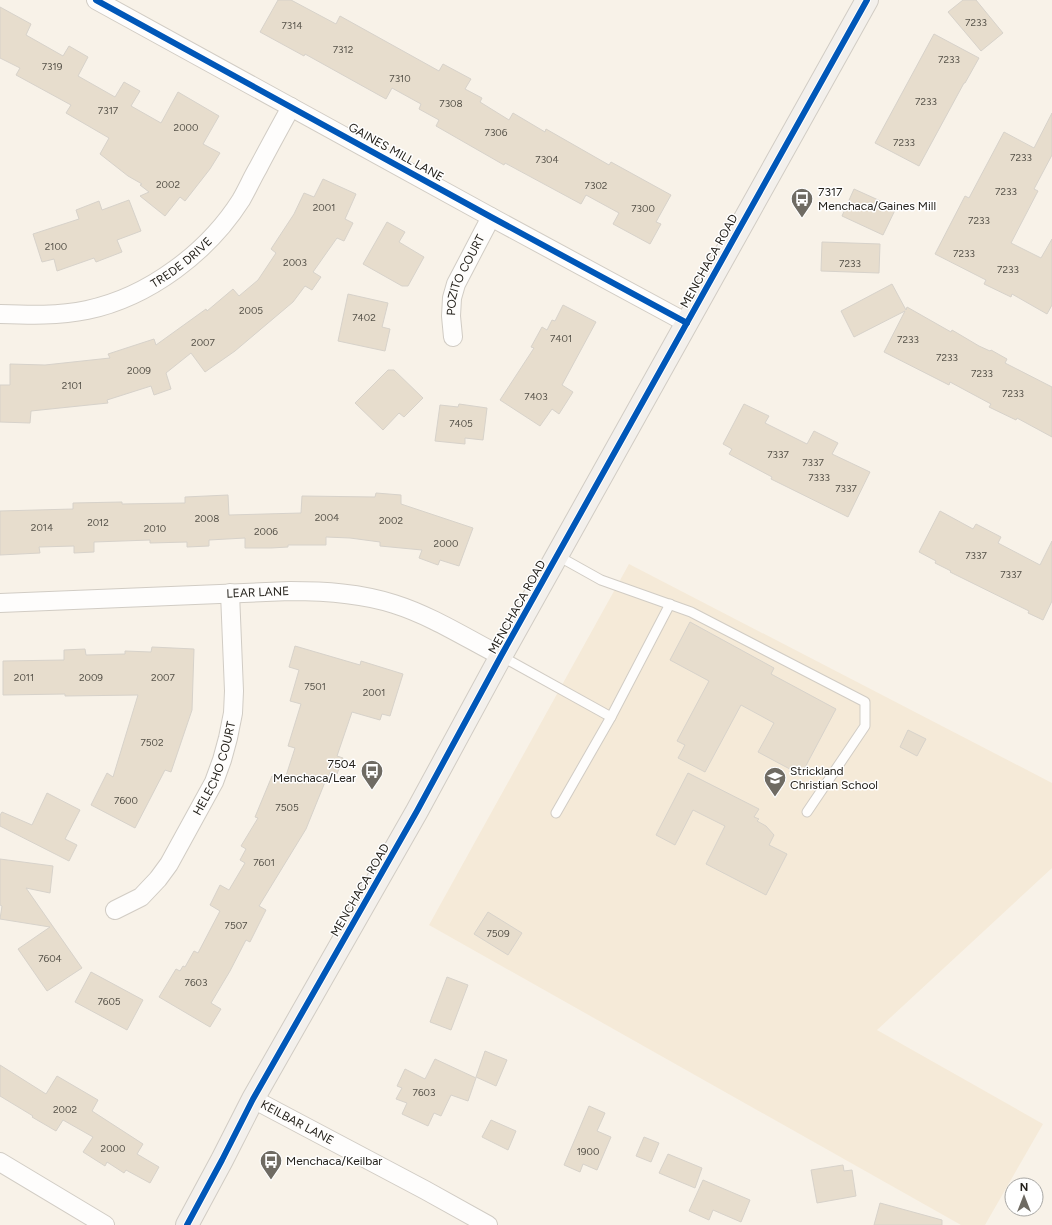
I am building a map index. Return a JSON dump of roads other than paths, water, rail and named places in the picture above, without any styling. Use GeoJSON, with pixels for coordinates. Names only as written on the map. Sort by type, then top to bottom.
{"type":"FeatureCollection","features":[{"type":"Feature","properties":{"kind":"main road","name":"MENCHACA ROAD"},"geometry":{"type":"LineString","coordinates":[[187,1225],[253,1099],[417,811],[867,0]]}},
{"type":"Feature","properties":{"kind":"street","name":"GAINES MILL LANE"},"geometry":{"type":"LineString","coordinates":[[96,0],[687,323]]}},
{"type":"Feature","properties":{"kind":"street","name":"TREDE DRIVE"},"geometry":{"type":"LineString","coordinates":[[0,314],[54,314],[88,310],[123,299],[175,270],[197,252],[218,231],[241,200],[291,107]]}},
{"type":"Feature","properties":{"kind":"street","name":"POZITO COURT"},"geometry":{"type":"LineString","coordinates":[[453,337],[451,316],[452,298],[456,284],[491,217]]}},
{"type":"Feature","properties":{"kind":"street","name":"LEAR LANE"},"geometry":{"type":"LineString","coordinates":[[0,603],[230,593],[320,591],[367,597],[394,604],[422,615],[502,656]]}},
{"type":"Feature","properties":{"kind":"street","name":"HELECHO COURT"},"geometry":{"type":"LineString","coordinates":[[115,910],[141,897],[158,879],[169,864],[214,782],[222,760],[232,719],[234,691],[230,593]]}},
{"type":"Feature","properties":{"kind":"street","name":"KEILBAR LANE"},"geometry":{"type":"LineString","coordinates":[[253,1099],[488,1225]]}},
{"type":"Feature","properties":{"kind":"street"},"geometry":{"type":"LineString","coordinates":[[0,1162],[105,1225]]}},
{"type":"Feature","properties":{"kind":"lane"},"geometry":{"type":"LineString","coordinates":[[558,556],[601,580],[691,612],[864,702],[865,726],[807,812]]}},
{"type":"Feature","properties":{"kind":"lane"},"geometry":{"type":"LineString","coordinates":[[556,813],[611,717],[670,604]]}},
{"type":"Feature","properties":{"kind":"lane"},"geometry":{"type":"LineString","coordinates":[[502,656],[611,717]]}},
{"type":"Feature","properties":{"kind":"place","name":"7317 Menchaca/Gaines Mill"},"geometry":{"type":"Point","coordinates":[802,218]}},
{"type":"Feature","properties":{"kind":"place","name":"7504 Menchaca/Lear"},"geometry":{"type":"Point","coordinates":[372,790]}},
{"type":"Feature","properties":{"kind":"place","name":"Strickland Christian School"},"geometry":{"type":"Point","coordinates":[775,798]}},
{"type":"Feature","properties":{"kind":"place","name":"Menchaca/Keilbar"},"geometry":{"type":"Point","coordinates":[271,1180]}}]}
